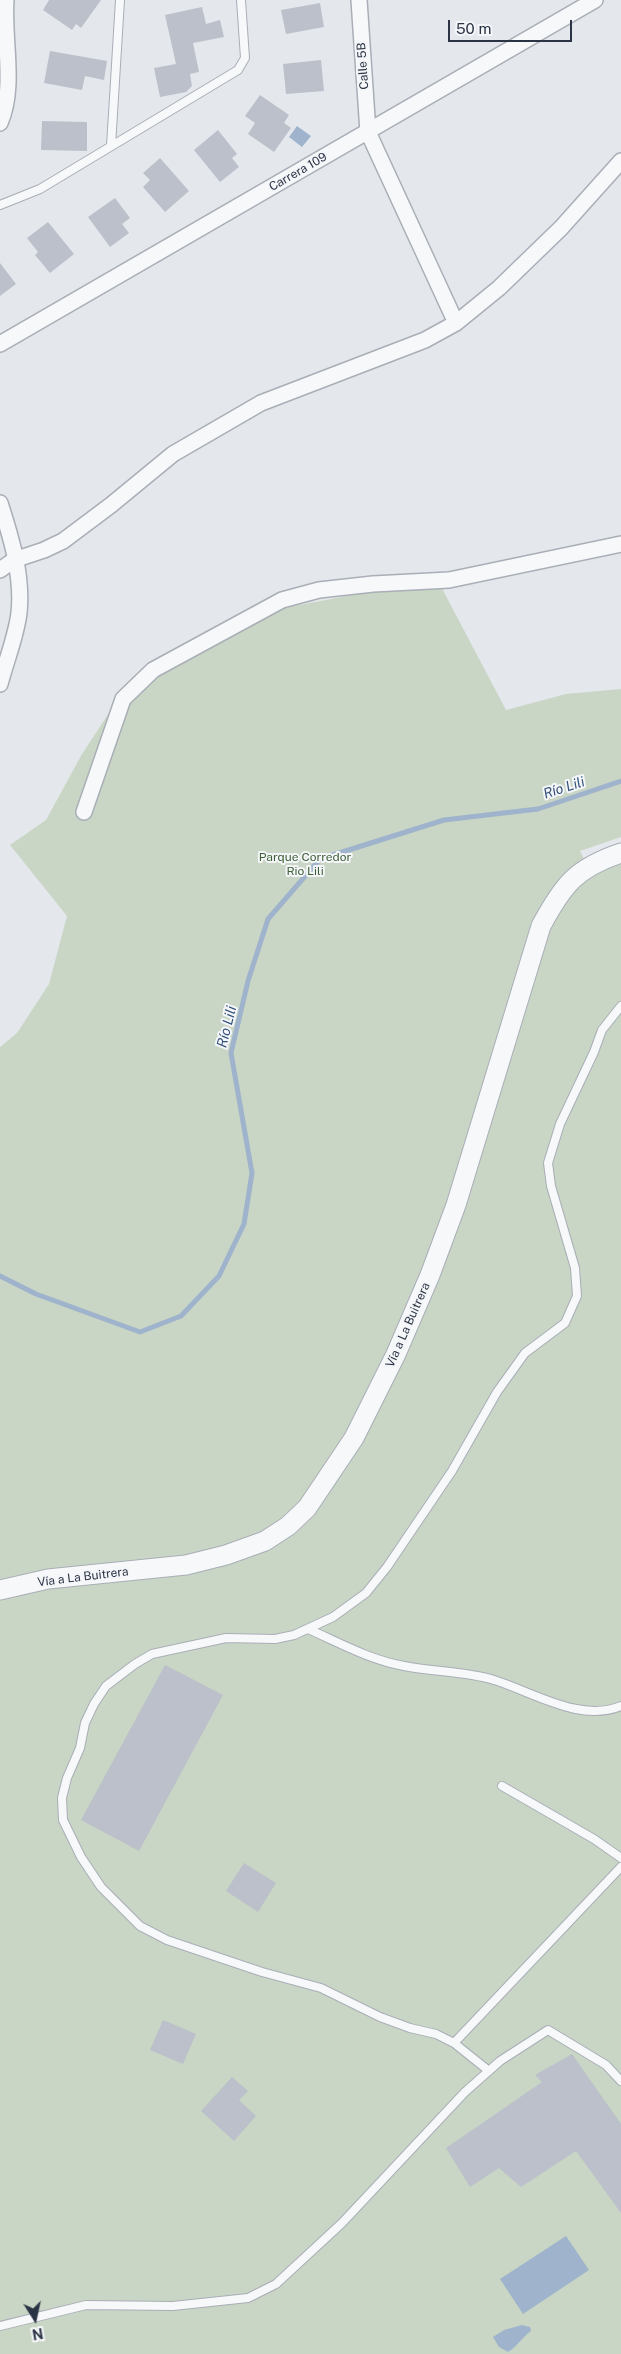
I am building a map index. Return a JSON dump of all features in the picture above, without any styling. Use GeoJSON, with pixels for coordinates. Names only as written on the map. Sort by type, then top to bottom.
{"type":"FeatureCollection","features":[{"type":"Feature","properties":{"kind":"street"},"geometry":{"type":"LineString","coordinates":[[0,123],[8,89],[6,0]]}},
{"type":"Feature","properties":{"kind":"street","name":"Calle 5B"},"geometry":{"type":"LineString","coordinates":[[359,0],[368,132]]}},
{"type":"Feature","properties":{"kind":"street","name":"Carrera 109"},"geometry":{"type":"LineString","coordinates":[[0,344],[595,0]]}},
{"type":"Feature","properties":{"kind":"street"},"geometry":{"type":"LineString","coordinates":[[368,132],[456,323]]}},
{"type":"Feature","properties":{"kind":"street"},"geometry":{"type":"LineString","coordinates":[[0,570],[14,560],[44,550],[63,541],[111,505],[173,454],[261,403],[425,340],[456,323],[499,288],[560,228],[621,160]]}},
{"type":"Feature","properties":{"kind":"street"},"geometry":{"type":"LineString","coordinates":[[0,503],[20,592],[18,615],[0,684]]}},
{"type":"Feature","properties":{"kind":"street"},"geometry":{"type":"LineString","coordinates":[[0,537],[14,560]]}},
{"type":"Feature","properties":{"kind":"street"},"geometry":{"type":"LineString","coordinates":[[84,812],[123,699],[153,670],[282,600],[319,590],[373,584],[449,580],[621,544]]}},
{"type":"Feature","properties":{"kind":"street","name":"Vía a La Buitrera"},"geometry":{"type":"LineString","coordinates":[[0,1590],[48,1579],[186,1565],[218,1557],[265,1541],[288,1526],[307,1508],[354,1438],[396,1354],[430,1275],[456,1205],[541,926],[557,895],[571,880],[588,867],[621,853]]}},
{"type":"Feature","properties":{"kind":"lane"},"geometry":{"type":"LineString","coordinates":[[111,146],[120,0]]}},
{"type":"Feature","properties":{"kind":"lane"},"geometry":{"type":"LineString","coordinates":[[0,205],[40,189],[238,70],[245,58],[241,0]]}},
{"type":"Feature","properties":{"kind":"lane"},"geometry":{"type":"LineString","coordinates":[[489,2071],[454,2043],[436,2034],[410,2028],[380,2017],[321,1988],[262,1972],[167,1940],[140,1926],[101,1887],[89,1871],[72,1841],[63,1820],[62,1798],[67,1778],[76,1761],[85,1723],[106,1686],[120,1675],[152,1654],[226,1638],[275,1639],[308,1630],[349,1607],[378,1580],[452,1471],[497,1392],[525,1353],[565,1323],[577,1296],[575,1268],[551,1186],[548,1163],[560,1124],[594,1052],[602,1030],[621,1006]]}},
{"type":"Feature","properties":{"kind":"lane"},"geometry":{"type":"LineString","coordinates":[[308,1630],[375,1659],[404,1666],[492,1679],[577,1709],[608,1710],[621,1706]]}},
{"type":"Feature","properties":{"kind":"lane"},"geometry":{"type":"LineString","coordinates":[[502,1786],[594,1839],[621,1858]]}},
{"type":"Feature","properties":{"kind":"lane"},"geometry":{"type":"LineString","coordinates":[[454,2043],[621,1867]]}},
{"type":"Feature","properties":{"kind":"lane"},"geometry":{"type":"LineString","coordinates":[[0,2326],[86,2305],[174,2306],[248,2298],[276,2284],[342,2223],[465,2092],[489,2071],[548,2030],[606,2065],[621,2081]]}},
{"type":"Feature","properties":{"kind":"green space","name":"Parque Corredor Rio Lili"},"geometry":{"type":"Polygon","coordinates":[[[437,579],[506,710],[566,694],[621,689],[621,837],[580,851],[588,867],[621,853],[621,2354],[0,2354],[0,1047],[17,1033],[49,984],[67,916],[10,845],[46,820],[82,754],[126,687],[257,613],[437,579]]]}},
{"type":"Feature","properties":{"kind":"water"},"geometry":{"type":"Polygon","coordinates":[[[297,126],[311,136],[302,147],[289,137],[297,126]]]}},
{"type":"Feature","properties":{"kind":"water"},"geometry":{"type":"Polygon","coordinates":[[[566,2236],[589,2270],[523,2314],[500,2279],[566,2236]]]}},
{"type":"Feature","properties":{"kind":"water"},"geometry":{"type":"Polygon","coordinates":[[[522,2325],[530,2327],[531,2331],[508,2352],[499,2347],[493,2337],[504,2330],[522,2325]]]}},
{"type":"Feature","properties":{"kind":"building"},"geometry":{"type":"Polygon","coordinates":[[[49,0],[101,0],[81,28],[76,24],[72,30],[43,10],[49,0]]]}},
{"type":"Feature","properties":{"kind":"building"},"geometry":{"type":"Polygon","coordinates":[[[320,3],[324,27],[286,34],[281,10],[320,3]]]}},
{"type":"Feature","properties":{"kind":"building"},"geometry":{"type":"Polygon","coordinates":[[[202,7],[206,24],[220,20],[224,37],[193,43],[199,72],[190,74],[192,86],[186,92],[160,97],[154,68],[176,64],[165,15],[202,7]]]}},
{"type":"Feature","properties":{"kind":"building"},"geometry":{"type":"Polygon","coordinates":[[[50,51],[107,61],[104,80],[85,76],[82,90],[44,83],[50,51]]]}},
{"type":"Feature","properties":{"kind":"building"},"geometry":{"type":"Polygon","coordinates":[[[321,60],[324,91],[286,94],[283,64],[321,60]]]}},
{"type":"Feature","properties":{"kind":"building"},"geometry":{"type":"Polygon","coordinates":[[[260,95],[289,115],[284,123],[291,128],[274,152],[248,134],[255,123],[245,116],[260,95]]]}},
{"type":"Feature","properties":{"kind":"building"},"geometry":{"type":"Polygon","coordinates":[[[42,121],[87,122],[87,151],[41,150],[42,121]]]}},
{"type":"Feature","properties":{"kind":"building"},"geometry":{"type":"Polygon","coordinates":[[[218,130],[237,154],[232,158],[239,167],[220,182],[194,150],[218,130]]]}},
{"type":"Feature","properties":{"kind":"building"},"geometry":{"type":"Polygon","coordinates":[[[160,158],[189,191],[165,212],[143,187],[150,180],[143,173],[160,158]]]}},
{"type":"Feature","properties":{"kind":"building"},"geometry":{"type":"Polygon","coordinates":[[[115,198],[130,218],[122,224],[129,233],[110,247],[88,217],[115,198]]]}},
{"type":"Feature","properties":{"kind":"building"},"geometry":{"type":"Polygon","coordinates":[[[48,222],[74,254],[50,273],[35,255],[38,252],[27,238],[48,222]]]}},
{"type":"Feature","properties":{"kind":"building"},"geometry":{"type":"Polygon","coordinates":[[[0,263],[16,284],[0,296],[0,263]]]}},
{"type":"Feature","properties":{"kind":"building"},"geometry":{"type":"Polygon","coordinates":[[[165,1665],[223,1695],[139,1851],[81,1820],[165,1665]]]}},
{"type":"Feature","properties":{"kind":"building"},"geometry":{"type":"Polygon","coordinates":[[[244,1863],[276,1883],[258,1912],[226,1891],[244,1863]]]}},
{"type":"Feature","properties":{"kind":"building"},"geometry":{"type":"Polygon","coordinates":[[[163,2020],[196,2034],[183,2064],[150,2050],[163,2020]]]}},
{"type":"Feature","properties":{"kind":"building"},"geometry":{"type":"Polygon","coordinates":[[[572,2054],[621,2124],[621,2213],[576,2151],[521,2187],[499,2168],[470,2187],[446,2148],[542,2082],[535,2075],[572,2054]]]}},
{"type":"Feature","properties":{"kind":"building"},"geometry":{"type":"Polygon","coordinates":[[[232,2077],[248,2091],[239,2100],[256,2116],[234,2141],[201,2111],[232,2077]]]}},
{"type":"Feature","properties":{"kind":"waterway","name":"Río Lili"},"geometry":{"type":"LineString","coordinates":[[0,1276],[36,1294],[140,1332],[181,1316],[219,1276],[244,1224],[252,1173],[231,1053],[248,981],[268,919],[320,859],[444,820],[538,809],[621,781]]}}]}
